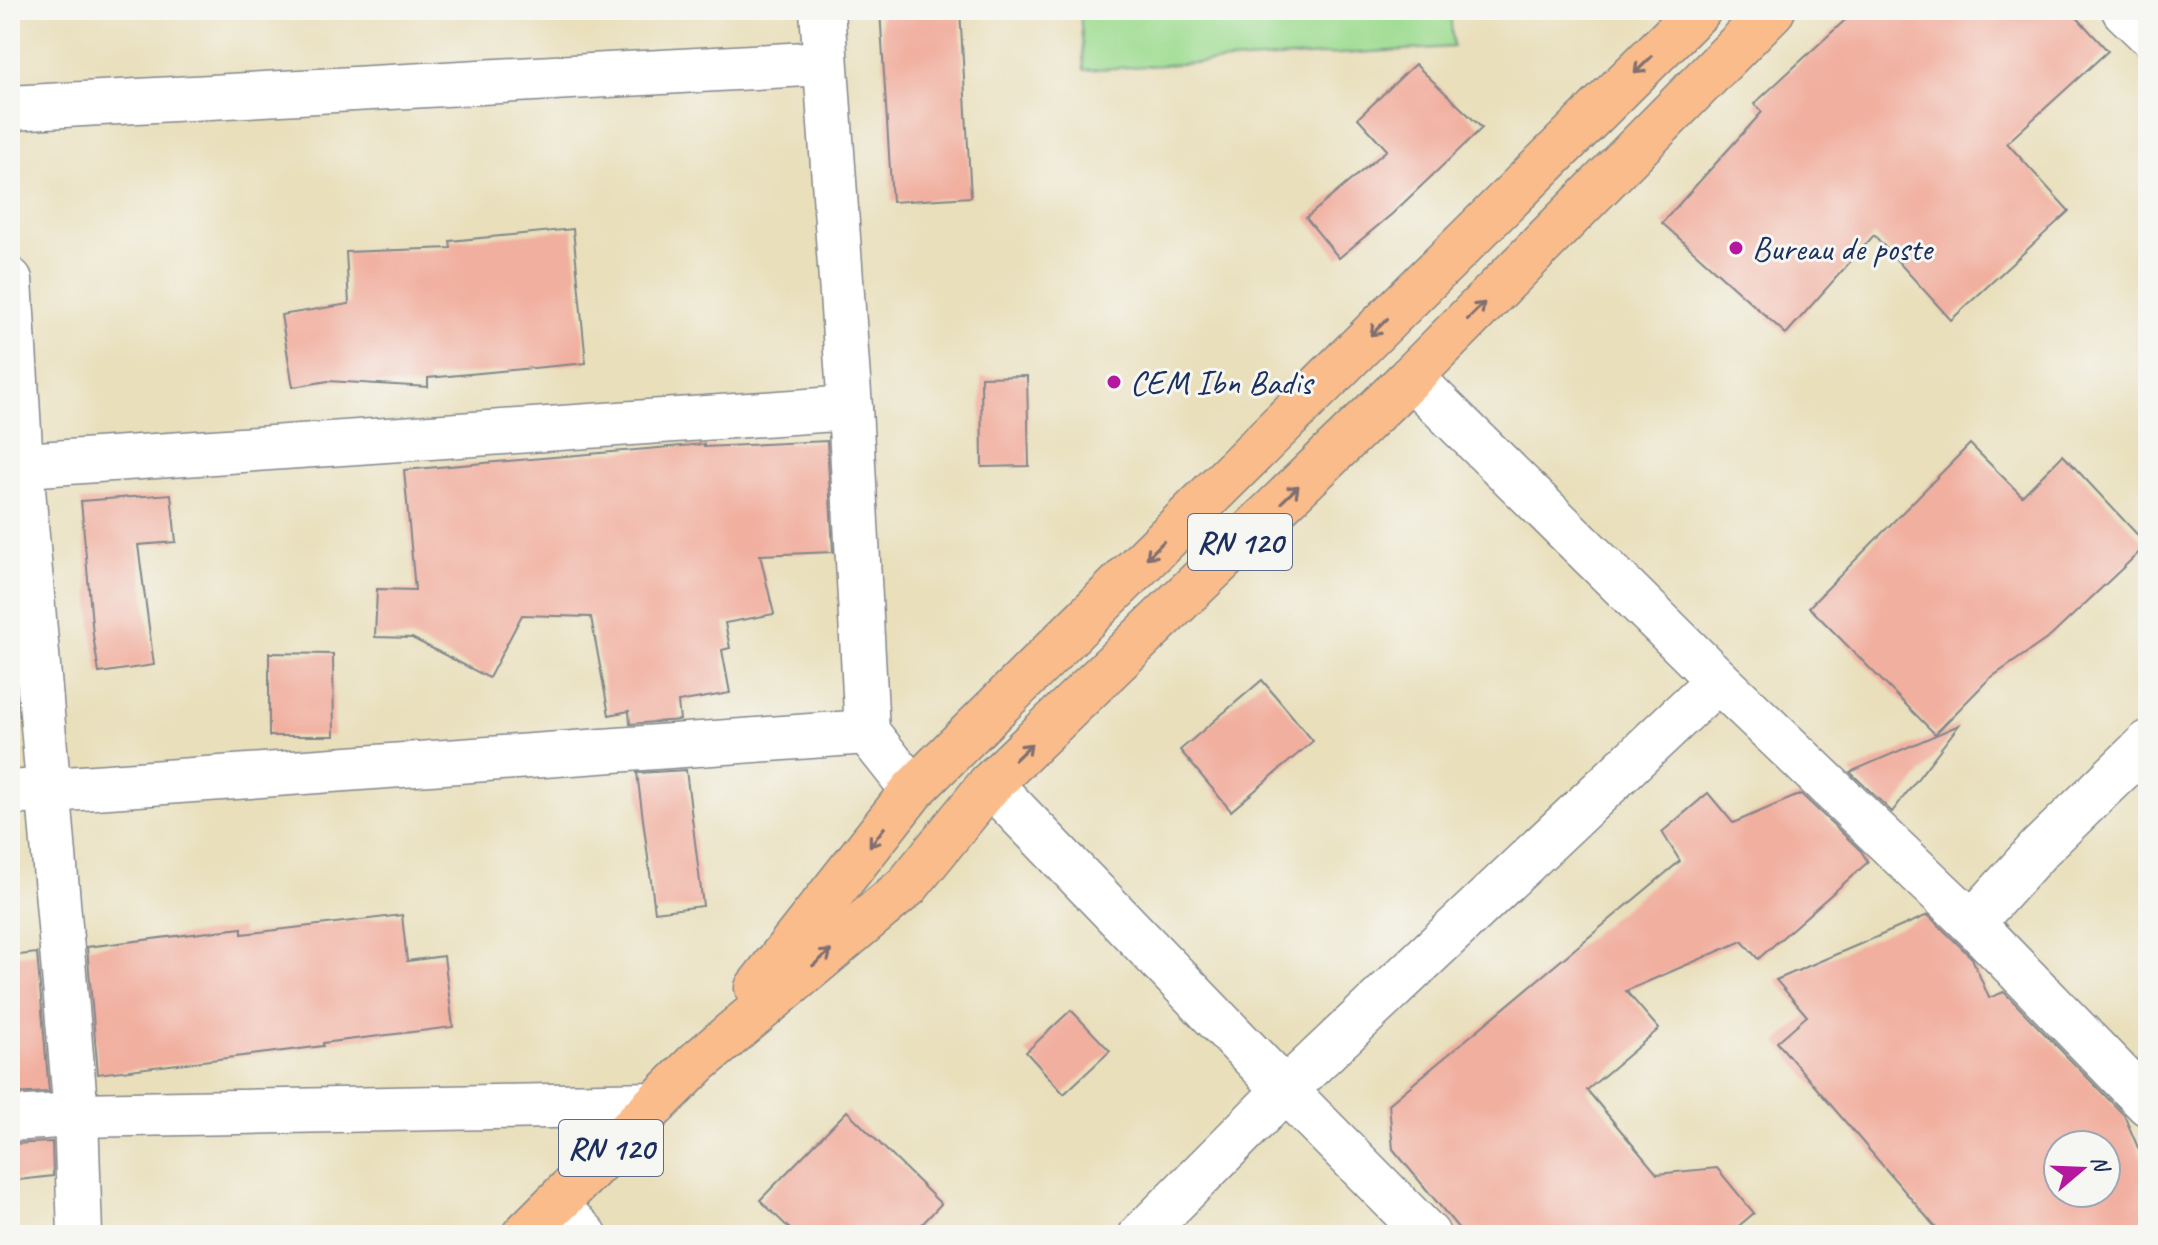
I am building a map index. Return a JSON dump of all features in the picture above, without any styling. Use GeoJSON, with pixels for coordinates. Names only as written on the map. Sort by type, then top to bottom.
{"type":"FeatureCollection","features":[{"type":"Feature","properties":{"kind":"main road"},"geometry":{"type":"LineString","coordinates":[[698,1062],[913,790],[1699,10]]}},
{"type":"Feature","properties":{"kind":"main road","name":"RN 120"},"geometry":{"type":"LineString","coordinates":[[524,1235],[698,1062],[907,886],[990,784],[1411,377],[1773,10]]}},
{"type":"Feature","properties":{"kind":"street"},"geometry":{"type":"LineString","coordinates":[[822,10],[850,408],[867,732],[913,790]]}},
{"type":"Feature","properties":{"kind":"street"},"geometry":{"type":"LineString","coordinates":[[2124,10],[2148,33]]}},
{"type":"Feature","properties":{"kind":"street"},"geometry":{"type":"LineString","coordinates":[[10,108],[825,63]]}},
{"type":"Feature","properties":{"kind":"street"},"geometry":{"type":"LineString","coordinates":[[10,280],[29,792],[76,1115],[80,1235]]}},
{"type":"Feature","properties":{"kind":"street"},"geometry":{"type":"LineString","coordinates":[[1411,377],[1718,680],[1972,923],[2148,1104]]}},
{"type":"Feature","properties":{"kind":"street"},"geometry":{"type":"LineString","coordinates":[[15,466],[850,408]]}},
{"type":"Feature","properties":{"kind":"street"},"geometry":{"type":"LineString","coordinates":[[1141,1235],[1285,1090],[1718,680]]}},
{"type":"Feature","properties":{"kind":"street"},"geometry":{"type":"LineString","coordinates":[[29,792],[867,732]]}},
{"type":"Feature","properties":{"kind":"street"},"geometry":{"type":"LineString","coordinates":[[1972,923],[2040,848],[2148,743]]}},
{"type":"Feature","properties":{"kind":"street"},"geometry":{"type":"LineString","coordinates":[[990,784],[1428,1235]]}},
{"type":"Feature","properties":{"kind":"street"},"geometry":{"type":"LineString","coordinates":[[10,1119],[76,1115],[656,1104]]}},
{"type":"Feature","properties":{"kind":"street"},"geometry":{"type":"LineString","coordinates":[[555,1205],[585,1235]]}},
{"type":"Feature","properties":{"kind":"green space"},"geometry":{"type":"Polygon","coordinates":[[[1080,10],[1450,10],[1453,47],[1084,70],[1080,10]]]}},
{"type":"Feature","properties":{"kind":"building"},"geometry":{"type":"Polygon","coordinates":[[[880,10],[960,10],[971,197],[892,202],[880,10]]]}},
{"type":"Feature","properties":{"kind":"building"},"geometry":{"type":"Polygon","coordinates":[[[1856,10],[2070,10],[2108,51],[2007,143],[2069,211],[1951,320],[1874,235],[1786,334],[1662,223],[1762,112],[1754,104],[1856,10]]]}},
{"type":"Feature","properties":{"kind":"building"},"geometry":{"type":"Polygon","coordinates":[[[1415,64],[1482,128],[1392,214],[1339,258],[1306,218],[1387,150],[1358,118],[1415,64]]]}},
{"type":"Feature","properties":{"kind":"building"},"geometry":{"type":"Polygon","coordinates":[[[573,229],[586,363],[428,378],[428,387],[328,381],[293,387],[281,315],[349,304],[346,252],[451,248],[450,241],[573,229]]]}},
{"type":"Feature","properties":{"kind":"building"},"geometry":{"type":"Polygon","coordinates":[[[1027,376],[1029,466],[982,467],[981,377],[1027,376]]]}},
{"type":"Feature","properties":{"kind":"building"},"geometry":{"type":"Polygon","coordinates":[[[827,441],[833,552],[760,555],[774,614],[725,623],[730,648],[722,650],[730,693],[678,702],[680,720],[630,724],[629,711],[609,715],[591,617],[522,615],[489,678],[412,638],[375,637],[377,589],[415,590],[404,470],[704,444],[704,447],[827,441]]]}},
{"type":"Feature","properties":{"kind":"building"},"geometry":{"type":"Polygon","coordinates":[[[1970,444],[2022,496],[2063,455],[2147,545],[2051,636],[1989,679],[1935,734],[1809,607],[1970,444]]]}},
{"type":"Feature","properties":{"kind":"building"},"geometry":{"type":"Polygon","coordinates":[[[171,494],[176,542],[138,545],[154,665],[99,673],[81,501],[171,494]]]}},
{"type":"Feature","properties":{"kind":"building"},"geometry":{"type":"Polygon","coordinates":[[[269,653],[333,654],[334,736],[269,736],[269,653]]]}},
{"type":"Feature","properties":{"kind":"building"},"geometry":{"type":"Polygon","coordinates":[[[1262,680],[1313,741],[1231,811],[1180,750],[1262,680]]]}},
{"type":"Feature","properties":{"kind":"building"},"geometry":{"type":"Polygon","coordinates":[[[1959,725],[1892,812],[1850,772],[1959,725]]]}},
{"type":"Feature","properties":{"kind":"building"},"geometry":{"type":"Polygon","coordinates":[[[686,770],[703,906],[655,912],[637,773],[686,770]]]}},
{"type":"Feature","properties":{"kind":"building"},"geometry":{"type":"Polygon","coordinates":[[[1708,793],[1733,823],[1801,794],[1861,851],[1868,862],[1758,959],[1742,941],[1626,991],[1659,1029],[1587,1090],[1657,1174],[1717,1168],[1754,1213],[1728,1235],[1464,1235],[1393,1149],[1389,1104],[1680,861],[1662,832],[1708,793]]]}},
{"type":"Feature","properties":{"kind":"building"},"geometry":{"type":"Polygon","coordinates":[[[402,915],[407,961],[444,956],[453,1027],[98,1074],[87,947],[242,928],[242,934],[402,915]]]}},
{"type":"Feature","properties":{"kind":"building"},"geometry":{"type":"Polygon","coordinates":[[[1928,915],[1972,958],[1989,998],[2004,992],[2124,1115],[2148,1171],[2148,1235],[1942,1235],[1777,1042],[1807,1016],[1776,980],[1928,915]]]}},
{"type":"Feature","properties":{"kind":"building"},"geometry":{"type":"Polygon","coordinates":[[[37,953],[49,1092],[10,1094],[10,956],[37,953]]]}},
{"type":"Feature","properties":{"kind":"building"},"geometry":{"type":"Polygon","coordinates":[[[1071,1010],[1110,1051],[1064,1094],[1026,1052],[1071,1010]]]}},
{"type":"Feature","properties":{"kind":"building"},"geometry":{"type":"Polygon","coordinates":[[[847,1111],[941,1204],[912,1235],[796,1235],[760,1200],[847,1111]]]}},
{"type":"Feature","properties":{"kind":"building"},"geometry":{"type":"Polygon","coordinates":[[[52,1142],[53,1176],[10,1181],[10,1144],[52,1142]]]}},
{"type":"Feature","properties":{"kind":"place","name":"Bureau de poste"},"geometry":{"type":"Point","coordinates":[1736,248]}},
{"type":"Feature","properties":{"kind":"place","name":"CEM Ibn Badis"},"geometry":{"type":"Point","coordinates":[1114,382]}}]}
